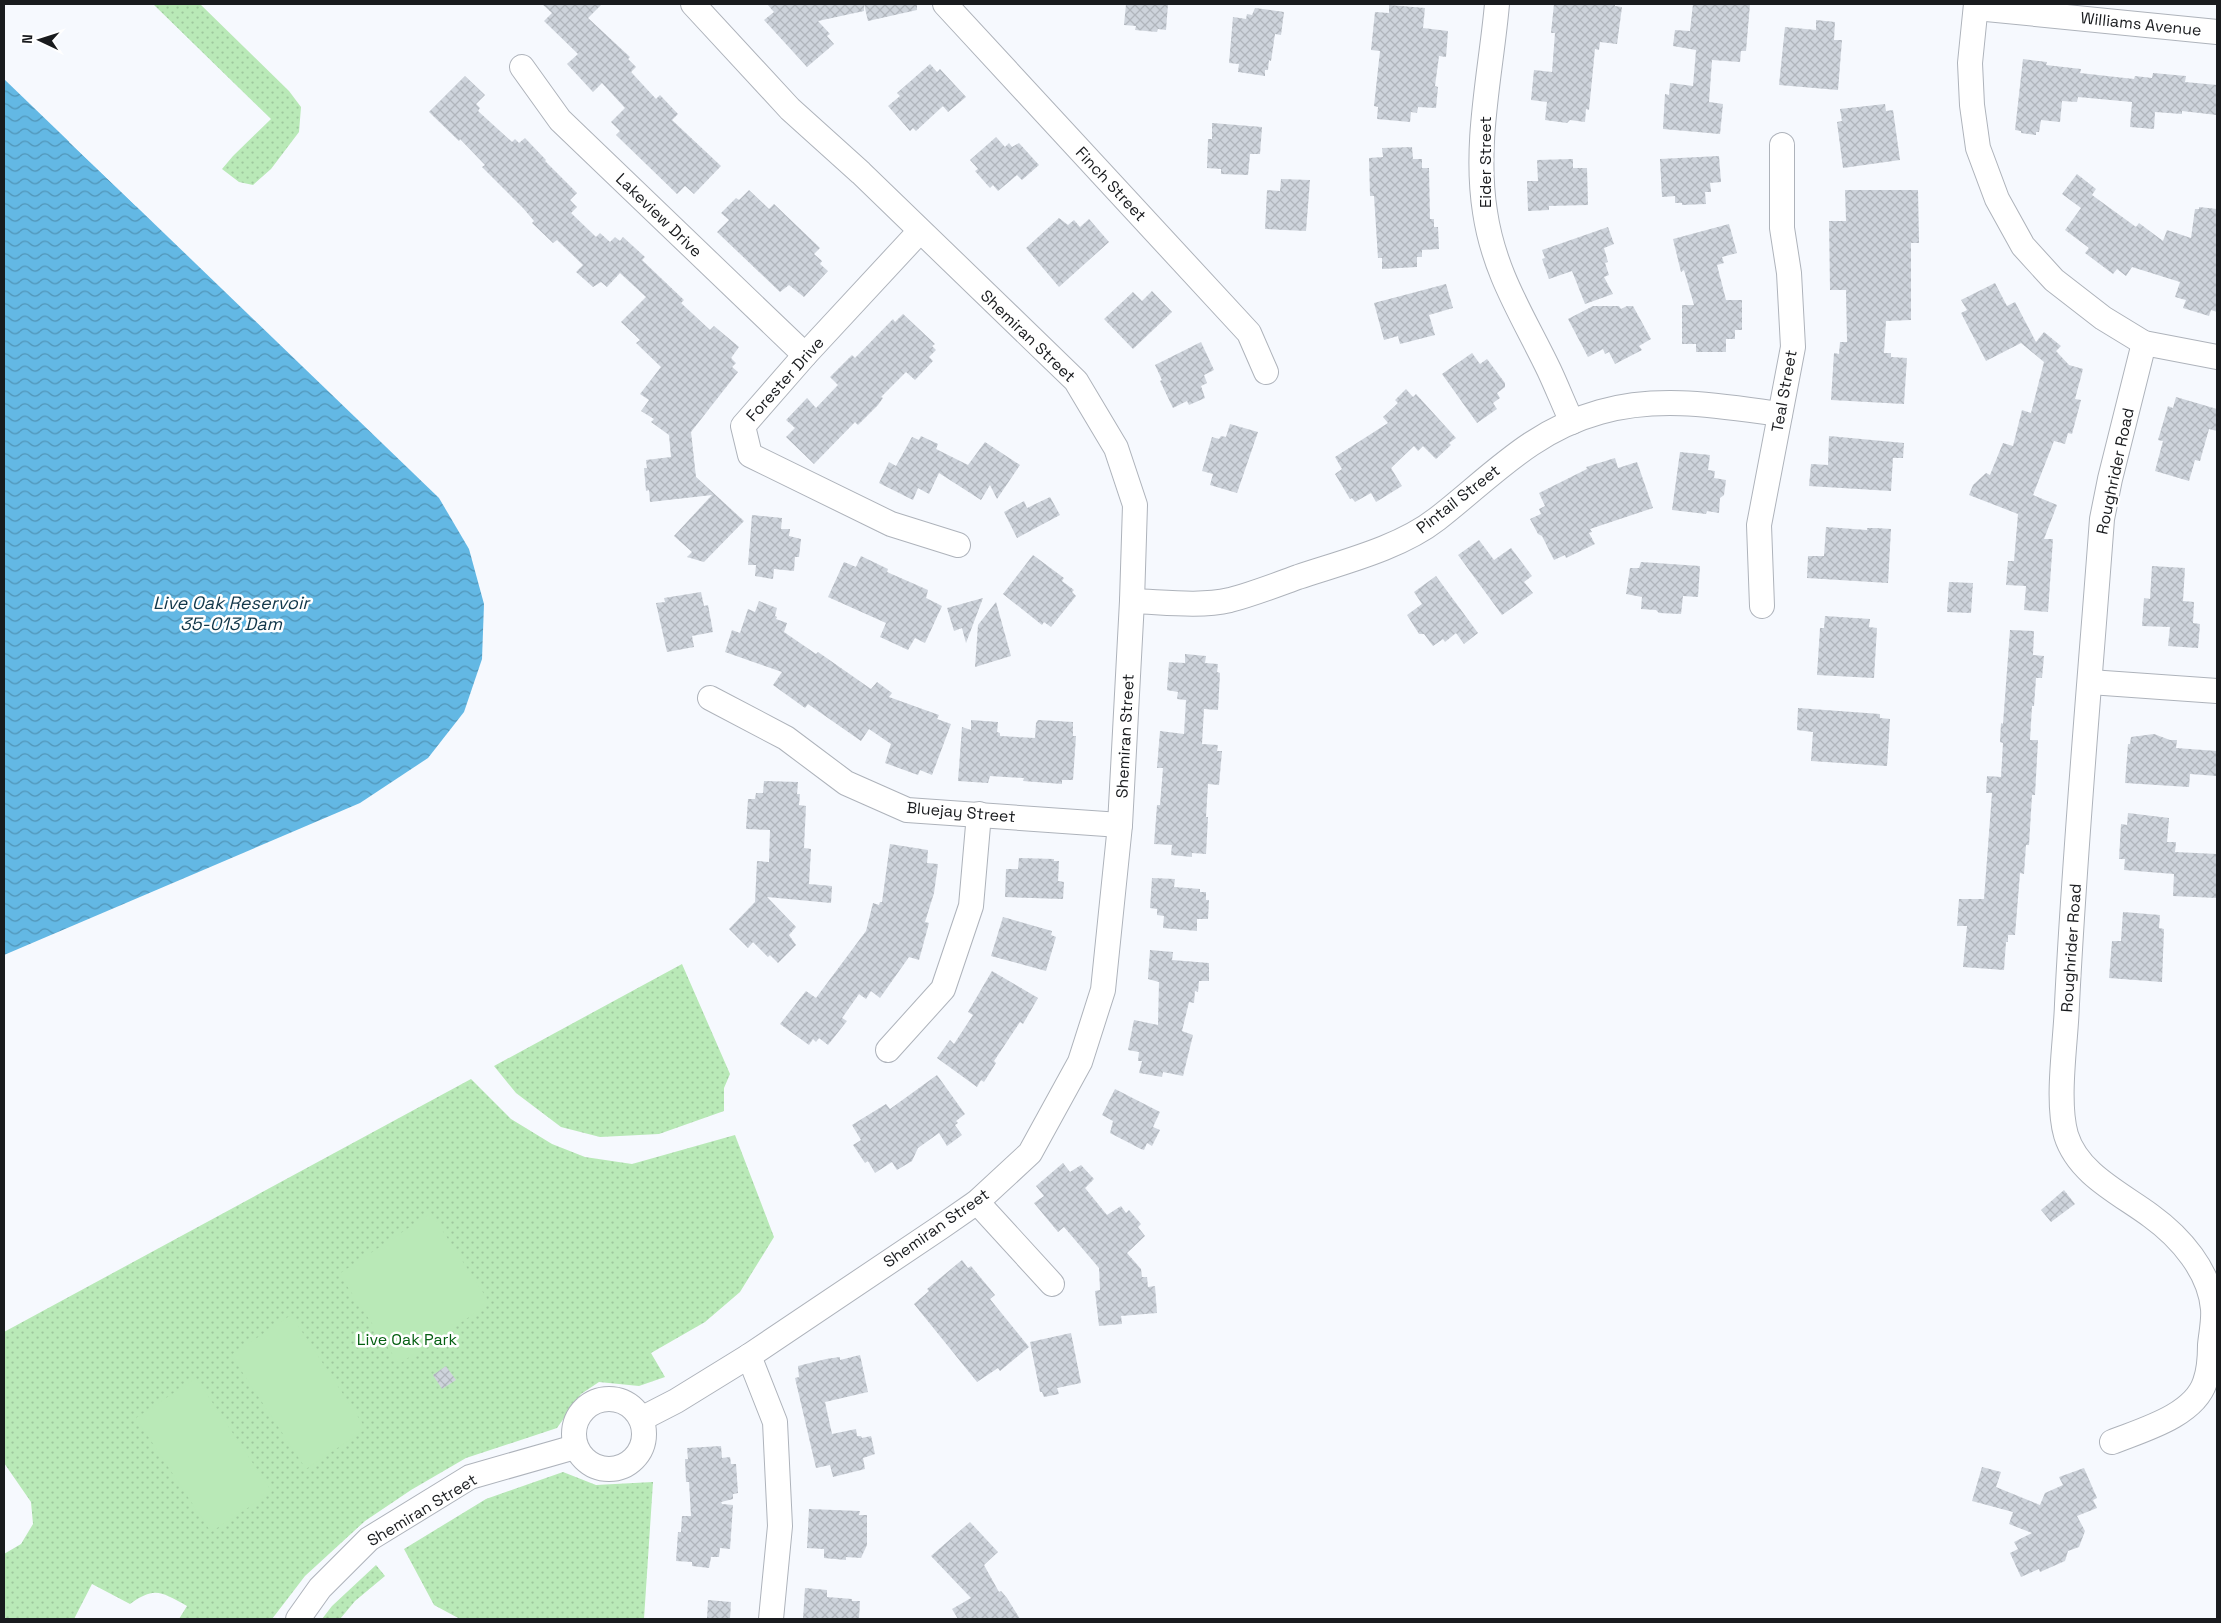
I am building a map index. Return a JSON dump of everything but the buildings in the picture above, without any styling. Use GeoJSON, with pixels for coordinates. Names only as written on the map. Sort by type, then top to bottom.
{"type":"FeatureCollection","features":[{"type":"Feature","properties":{"kind":"street","name":"Finch Street"},"geometry":{"type":"LineString","coordinates":[[945,4],[1249,332],[1266,372]]}},
{"type":"Feature","properties":{"kind":"street","name":"Eider Street"},"geometry":{"type":"LineString","coordinates":[[1497,4],[1482,158],[1484,212],[1504,284],[1549,369],[1572,422]]}},
{"type":"Feature","properties":{"kind":"street","name":"Williams Avenue"},"geometry":{"type":"LineString","coordinates":[[1976,6],[2217,32]]}},
{"type":"Feature","properties":{"kind":"street"},"geometry":{"type":"LineString","coordinates":[[1976,6],[1970,63],[1972,105],[1978,148],[1997,199],[2023,246],[2054,280],[2103,318],[2144,343],[2217,357]]}},
{"type":"Feature","properties":{"kind":"street","name":"Shemiran Street"},"geometry":{"type":"LineString","coordinates":[[641,1419],[749,1356],[977,1202],[1030,1153],[1080,1062],[1103,990],[1120,825],[1132,601],[1135,505],[1116,448],[1076,381],[861,173],[790,109],[704,8]]}},
{"type":"Feature","properties":{"kind":"street","name":"Lakeview Drive"},"geometry":{"type":"LineString","coordinates":[[522,67],[560,120],[805,355]]}},
{"type":"Feature","properties":{"kind":"street","name":"Teal Street"},"geometry":{"type":"LineString","coordinates":[[1762,606],[1759,525],[1793,347],[1789,273],[1782,228],[1782,145]]}},
{"type":"Feature","properties":{"kind":"street","name":"Forester Drive"},"geometry":{"type":"LineString","coordinates":[[920,231],[805,355],[743,426],[750,455],[891,524],[958,545]]}},
{"type":"Feature","properties":{"kind":"street","name":"Roughrider Road"},"geometry":{"type":"LineString","coordinates":[[2112,1442],[2172,1418],[2190,1403],[2205,1384],[2210,1354],[2213,1308],[2204,1276],[2189,1251],[2152,1216],[2128,1200],[2077,1158],[2066,1135],[2062,1111],[2069,963],[2102,519],[2110,479],[2144,343]]}},
{"type":"Feature","properties":{"kind":"street","name":"Pintail Street"},"geometry":{"type":"LineString","coordinates":[[1132,601],[1190,604],[1229,600],[1400,541],[1436,520],[1497,468],[1533,441],[1572,422],[1599,412],[1634,404],[1665,402],[1780,414]]}},
{"type":"Feature","properties":{"kind":"street"},"geometry":{"type":"LineString","coordinates":[[2090,682],[2217,691]]}},
{"type":"Feature","properties":{"kind":"street","name":"Bluejay Street"},"geometry":{"type":"LineString","coordinates":[[710,698],[786,738],[846,783],[907,810],[1120,825]]}},
{"type":"Feature","properties":{"kind":"street"},"geometry":{"type":"LineString","coordinates":[[888,1050],[943,989],[971,906],[979,814]]}},
{"type":"Feature","properties":{"kind":"street"},"geometry":{"type":"LineString","coordinates":[[977,1202],[1052,1284]]}},
{"type":"Feature","properties":{"kind":"street"},"geometry":{"type":"LineString","coordinates":[[749,1356],[775,1422],[780,1526],[771,1619]]}},
{"type":"Feature","properties":{"kind":"street"},"geometry":{"type":"LineString","coordinates":[[607,1398],[629,1404],[641,1419],[645,1436],[642,1448],[636,1458],[626,1466],[614,1470],[602,1470],[586,1461],[576,1447],[573,1436],[574,1425],[579,1414],[596,1400],[607,1398]]}},
{"type":"Feature","properties":{"kind":"street","name":"Shemiran Street"},"geometry":{"type":"LineString","coordinates":[[298,1619],[320,1588],[369,1539],[470,1477],[576,1447]]}},
{"type":"Feature","properties":{"kind":"green space"},"geometry":{"type":"Polygon","coordinates":[[[153,4],[200,4],[289,91],[301,107],[299,132],[271,169],[253,185],[239,182],[222,169],[271,119],[153,4]]]}},
{"type":"Feature","properties":{"kind":"green space"},"geometry":{"type":"Polygon","coordinates":[[[682,964],[730,1074],[724,1088],[724,1111],[659,1134],[600,1137],[561,1127],[516,1093],[494,1066],[682,964]]]}},
{"type":"Feature","properties":{"kind":"green space","name":"Live Oak Park"},"geometry":{"type":"Polygon","coordinates":[[[471,1079],[511,1119],[552,1144],[585,1157],[632,1164],[735,1135],[774,1237],[740,1292],[705,1322],[651,1353],[665,1377],[639,1386],[599,1382],[581,1394],[557,1428],[466,1458],[411,1490],[365,1521],[305,1576],[272,1619],[179,1619],[187,1606],[164,1594],[152,1593],[130,1604],[92,1584],[74,1619],[4,1619],[4,1554],[21,1544],[33,1524],[31,1502],[4,1463],[4,1332],[471,1079]]]}},
{"type":"Feature","properties":{"kind":"green space","name":"Live Oak Park"},"geometry":{"type":"Polygon","coordinates":[[[431,1213],[490,1303],[399,1364],[339,1274],[431,1213]]]}},
{"type":"Feature","properties":{"kind":"green space"},"geometry":{"type":"Polygon","coordinates":[[[291,1315],[366,1429],[306,1469],[231,1355],[291,1315]]]}},
{"type":"Feature","properties":{"kind":"green space"},"geometry":{"type":"Polygon","coordinates":[[[196,1378],[272,1492],[211,1532],[136,1418],[196,1378]]]}},
{"type":"Feature","properties":{"kind":"green space"},"geometry":{"type":"Polygon","coordinates":[[[563,1472],[596,1485],[653,1482],[644,1619],[460,1619],[434,1605],[404,1549],[486,1499],[563,1472]]]}},
{"type":"Feature","properties":{"kind":"green space"},"geometry":{"type":"Polygon","coordinates":[[[376,1565],[385,1576],[355,1601],[340,1619],[322,1619],[332,1606],[376,1565]]]}},
{"type":"Feature","properties":{"kind":"water","name":"Live Oak Reservoir 35-013 Dam"},"geometry":{"type":"Polygon","coordinates":[[[4,79],[439,498],[469,549],[484,604],[482,659],[464,712],[428,758],[360,803],[4,955],[4,79]]]}},
{"type":"Feature","properties":{"kind":"pier"},"geometry":{"type":"Polygon","coordinates":[[[71,141],[138,204],[136,206],[69,142],[71,141]]]}}]}
